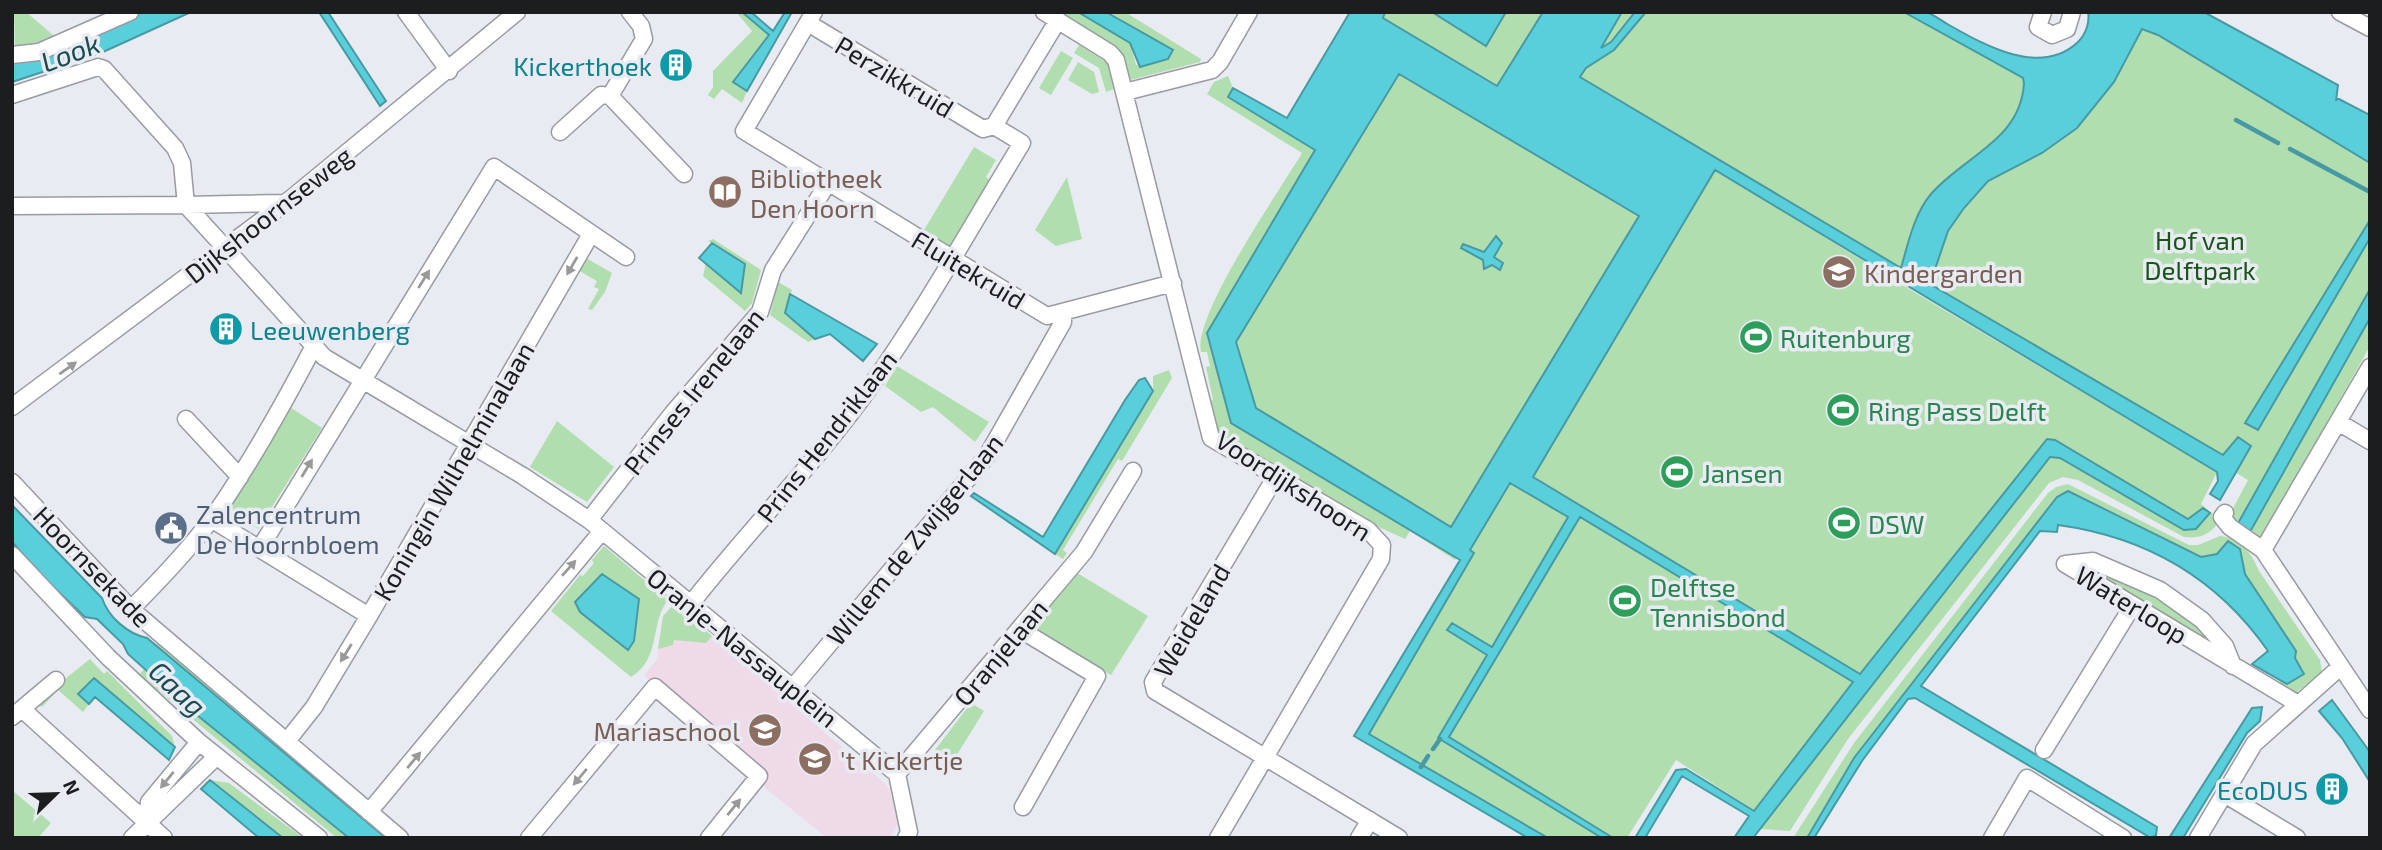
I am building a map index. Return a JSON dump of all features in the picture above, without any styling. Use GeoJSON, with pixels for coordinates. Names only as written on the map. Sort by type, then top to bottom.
{"type":"FeatureCollection","features":[{"type":"Feature","properties":{"kind":"street"},"geometry":{"type":"LineString","coordinates":[[12,55],[39,52],[130,12]]}},
{"type":"Feature","properties":{"kind":"street"},"geometry":{"type":"LineString","coordinates":[[406,12],[449,71]]}},
{"type":"Feature","properties":{"kind":"street","name":"Dijkshoornseweg"},"geometry":{"type":"LineString","coordinates":[[12,407],[163,297],[222,247],[283,203],[449,71],[517,12]]}},
{"type":"Feature","properties":{"kind":"street"},"geometry":{"type":"LineString","coordinates":[[610,96],[644,40],[641,26],[630,12]]}},
{"type":"Feature","properties":{"kind":"street"},"geometry":{"type":"LineString","coordinates":[[1125,92],[1212,70],[1220,62],[1249,12]]}},
{"type":"Feature","properties":{"kind":"street"},"geometry":{"type":"LineString","coordinates":[[2043,12],[2038,27],[2052,34],[2067,29],[2072,12]]}},
{"type":"Feature","properties":{"kind":"street"},"geometry":{"type":"LineString","coordinates":[[2340,12],[2370,28]]}},
{"type":"Feature","properties":{"kind":"street"},"geometry":{"type":"LineString","coordinates":[[988,127],[1051,16]]}},
{"type":"Feature","properties":{"kind":"street","name":"Voordijkshoorn"},"geometry":{"type":"LineString","coordinates":[[1051,16],[1110,53],[1116,60],[1212,438],[1368,530],[1382,545],[1375,571],[1218,838]]}},
{"type":"Feature","properties":{"kind":"street","name":"Perzikkruid"},"geometry":{"type":"LineString","coordinates":[[811,18],[988,127],[1022,143],[951,259]]}},
{"type":"Feature","properties":{"kind":"street","name":"Fluitekruid"},"geometry":{"type":"LineString","coordinates":[[811,18],[744,131],[1047,316],[1173,283]]}},
{"type":"Feature","properties":{"kind":"street"},"geometry":{"type":"LineString","coordinates":[[12,95],[98,68],[110,72],[174,148],[181,163],[186,205]]}},
{"type":"Feature","properties":{"kind":"street"},"geometry":{"type":"LineString","coordinates":[[560,132],[601,95],[610,96],[684,174]]}},
{"type":"Feature","properties":{"kind":"street"},"geometry":{"type":"LineString","coordinates":[[260,548],[361,379],[494,167],[626,257]]}},
{"type":"Feature","properties":{"kind":"street","name":"Prinses Irenelaan"},"geometry":{"type":"LineString","coordinates":[[369,812],[595,525],[672,414],[760,312],[773,270],[828,183]]}},
{"type":"Feature","properties":{"kind":"street"},"geometry":{"type":"LineString","coordinates":[[12,206],[283,203]]}},
{"type":"Feature","properties":{"kind":"street","name":"Oranje-Nassauplein"},"geometry":{"type":"LineString","coordinates":[[186,205],[324,357],[595,525],[897,774]]}},
{"type":"Feature","properties":{"kind":"street","name":"Koningin Wilhelminalaan"},"geometry":{"type":"LineString","coordinates":[[287,741],[314,707],[369,616],[590,234]]}},
{"type":"Feature","properties":{"kind":"street","name":"Prins Hendriklaan"},"geometry":{"type":"LineString","coordinates":[[691,605],[872,384],[951,259]]}},
{"type":"Feature","properties":{"kind":"street","name":"Willem de Zwijgerlaan"},"geometry":{"type":"LineString","coordinates":[[794,687],[987,456],[1063,322],[1063,313]]}},
{"type":"Feature","properties":{"kind":"street"},"geometry":{"type":"LineString","coordinates":[[131,609],[177,561],[211,519],[240,477],[314,346]]}},
{"type":"Feature","properties":{"kind":"street"},"geometry":{"type":"LineString","coordinates":[[2263,550],[2370,367]]}},
{"type":"Feature","properties":{"kind":"street"},"geometry":{"type":"LineString","coordinates":[[186,419],[240,477]]}},
{"type":"Feature","properties":{"kind":"street"},"geometry":{"type":"LineString","coordinates":[[2338,422],[2370,441]]}},
{"type":"Feature","properties":{"kind":"street","name":"Oranjelaan"},"geometry":{"type":"LineString","coordinates":[[897,774],[1084,552],[1133,471]]}},
{"type":"Feature","properties":{"kind":"street","name":"Weideland"},"geometry":{"type":"LineString","coordinates":[[1276,476],[1153,682],[1155,691],[1399,838]]}},
{"type":"Feature","properties":{"kind":"street","name":"Hoornsekade"},"geometry":{"type":"LineString","coordinates":[[12,482],[131,609],[400,838]]}},
{"type":"Feature","properties":{"kind":"street"},"geometry":{"type":"LineString","coordinates":[[2225,513],[2222,517],[2230,527],[2263,550],[2339,668],[2370,710]]}},
{"type":"Feature","properties":{"kind":"street"},"geometry":{"type":"LineString","coordinates":[[211,519],[369,616]]}},
{"type":"Feature","properties":{"kind":"street"},"geometry":{"type":"LineString","coordinates":[[12,555],[108,657],[199,742],[319,838]]}},
{"type":"Feature","properties":{"kind":"street","name":"Waterloop"},"geometry":{"type":"LineString","coordinates":[[2233,666],[2225,646],[2202,620],[2160,590],[2093,561],[2066,564],[2233,666],[2298,704]]}},
{"type":"Feature","properties":{"kind":"street"},"geometry":{"type":"LineString","coordinates":[[2044,750],[2133,605]]}},
{"type":"Feature","properties":{"kind":"street"},"geometry":{"type":"LineString","coordinates":[[1021,630],[1097,676],[1023,807]]}},
{"type":"Feature","properties":{"kind":"street"},"geometry":{"type":"LineString","coordinates":[[2198,838],[2254,744],[2339,668]]}},
{"type":"Feature","properties":{"kind":"street"},"geometry":{"type":"LineString","coordinates":[[56,680],[17,713],[164,838]]}},
{"type":"Feature","properties":{"kind":"street"},"geometry":{"type":"LineString","coordinates":[[529,838],[655,687],[759,776],[709,838]]}},
{"type":"Feature","properties":{"kind":"street"},"geometry":{"type":"LineString","coordinates":[[146,822],[149,802],[199,742]]}},
{"type":"Feature","properties":{"kind":"street"},"geometry":{"type":"LineString","coordinates":[[132,838],[146,822],[159,815],[216,757]]}},
{"type":"Feature","properties":{"kind":"street"},"geometry":{"type":"LineString","coordinates":[[897,774],[909,832],[906,838]]}},
{"type":"Feature","properties":{"kind":"street"},"geometry":{"type":"LineString","coordinates":[[1992,838],[2026,778],[2123,838]]}},
{"type":"Feature","properties":{"kind":"street"},"geometry":{"type":"LineString","coordinates":[[2226,795],[2297,838]]}},
{"type":"Feature","properties":{"kind":"street"},"geometry":{"type":"LineString","coordinates":[[1359,838],[1370,820]]}},
{"type":"Feature","properties":{"kind":"shaded area","name":"Mariaschool"},"geometry":{"type":"Polygon","coordinates":[[[674,604],[889,787],[898,824],[890,838],[827,838],[758,782],[762,775],[644,676],[657,659],[663,616],[674,604]]]}},
{"type":"Feature","properties":{"kind":"green space"},"geometry":{"type":"Polygon","coordinates":[[[14,12],[26,12],[53,35],[52,42],[15,51],[14,12]]]}},
{"type":"Feature","properties":{"kind":"green space"},"geometry":{"type":"Polygon","coordinates":[[[742,12],[769,35],[769,38],[733,82],[747,91],[742,103],[722,89],[714,99],[708,95],[713,87],[713,71],[752,31],[737,13],[742,12]]]}},
{"type":"Feature","properties":{"kind":"green space"},"geometry":{"type":"Polygon","coordinates":[[[1055,12],[1078,12],[1130,43],[1136,65],[1172,50],[1109,12],[1125,12],[1201,59],[1200,62],[1130,80],[1121,53],[1055,12]]]}},
{"type":"Feature","properties":{"kind":"green space","name":"Hof van Delftpark"},"geometry":{"type":"Polygon","coordinates":[[[1365,12],[1910,12],[2037,83],[2134,19],[2370,158],[2370,298],[2250,532],[2370,318],[2370,346],[2264,535],[2259,538],[2234,528],[2230,514],[2248,480],[1704,154],[1535,435],[1455,560],[1410,531],[1405,539],[1372,524],[1219,433],[1208,402],[1213,400],[1206,367],[1210,366],[1207,352],[1201,352],[1202,335],[1210,311],[1240,253],[1302,153],[1207,94],[1214,82],[1228,76],[1233,88],[1229,97],[1316,150],[1207,333],[1231,422],[1359,500],[1239,420],[1216,331],[1336,138],[1365,12]]]}},
{"type":"Feature","properties":{"kind":"green space"},"geometry":{"type":"Polygon","coordinates":[[[1079,45],[1109,64],[1114,89],[1106,92],[1099,68],[1074,53],[1079,45]]]}},
{"type":"Feature","properties":{"kind":"green space"},"geometry":{"type":"Polygon","coordinates":[[[1061,51],[1073,58],[1051,95],[1039,88],[1061,51]]]}},
{"type":"Feature","properties":{"kind":"green space"},"geometry":{"type":"Polygon","coordinates":[[[1078,62],[1094,72],[1099,92],[1092,94],[1068,80],[1078,62]]]}},
{"type":"Feature","properties":{"kind":"green space"},"geometry":{"type":"Polygon","coordinates":[[[974,147],[996,160],[986,177],[990,180],[950,246],[924,230],[974,147]]]}},
{"type":"Feature","properties":{"kind":"green space","name":"Ring Pass Delft"},"geometry":{"type":"Polygon","coordinates":[[[1715,170],[2217,472],[2201,504],[2213,514],[2217,524],[2207,533],[2194,537],[2184,537],[2078,480],[2063,477],[2049,483],[1848,739],[1790,831],[1760,829],[2050,457],[2060,458],[2184,530],[2196,529],[2207,518],[2200,510],[2192,519],[2188,519],[2047,439],[1860,675],[1532,477],[1715,170]]]}},
{"type":"Feature","properties":{"kind":"green space"},"geometry":{"type":"Polygon","coordinates":[[[1067,177],[1082,239],[1056,246],[1035,230],[1067,177]]]}},
{"type":"Feature","properties":{"kind":"green space"},"geometry":{"type":"Polygon","coordinates":[[[713,239],[761,270],[752,303],[745,311],[703,276],[706,263],[741,292],[745,264],[708,241],[713,239]]]}},
{"type":"Feature","properties":{"kind":"green space"},"geometry":{"type":"Polygon","coordinates":[[[579,254],[612,273],[605,292],[592,310],[588,309],[599,289],[594,287],[597,281],[576,269],[579,254]]]}},
{"type":"Feature","properties":{"kind":"green space"},"geometry":{"type":"Polygon","coordinates":[[[778,282],[792,290],[785,313],[815,339],[808,342],[770,315],[778,282]]]}},
{"type":"Feature","properties":{"kind":"green space"},"geometry":{"type":"Polygon","coordinates":[[[897,366],[989,422],[975,442],[933,407],[921,412],[885,386],[897,366]]]}},
{"type":"Feature","properties":{"kind":"green space"},"geometry":{"type":"Polygon","coordinates":[[[1169,370],[1172,378],[1122,461],[1118,459],[1063,550],[1067,553],[1063,559],[1055,554],[1153,391],[1153,376],[1169,370]]]}},
{"type":"Feature","properties":{"kind":"green space"},"geometry":{"type":"Polygon","coordinates":[[[285,404],[322,428],[258,529],[228,509],[285,404]]]}},
{"type":"Feature","properties":{"kind":"green space"},"geometry":{"type":"Polygon","coordinates":[[[557,421],[614,467],[587,502],[530,467],[557,421]]]}},
{"type":"Feature","properties":{"kind":"green space"},"geometry":{"type":"Polygon","coordinates":[[[1510,483],[1569,516],[1492,647],[1452,623],[1448,630],[1487,654],[1438,737],[1602,838],[1548,838],[1369,734],[1474,553],[1470,551],[1510,483]]]}},
{"type":"Feature","properties":{"kind":"green space"},"geometry":{"type":"Polygon","coordinates":[[[2068,484],[2189,545],[2198,545],[2220,536],[2240,543],[2320,660],[2322,672],[2293,695],[2277,686],[2281,681],[2291,683],[2304,671],[2295,658],[2296,650],[2245,574],[2240,549],[2229,541],[2217,554],[2201,557],[2067,491],[2057,497],[1854,758],[1807,838],[1793,838],[1854,743],[2048,493],[2056,487],[2068,484]]]}},
{"type":"Feature","properties":{"kind":"green space","name":"Delftse Tennisbond"},"geometry":{"type":"Polygon","coordinates":[[[1581,517],[1854,682],[1754,810],[1676,760],[1627,838],[1614,838],[1448,737],[1581,517]]]}},
{"type":"Feature","properties":{"kind":"green space"},"geometry":{"type":"Polygon","coordinates":[[[604,546],[668,600],[662,609],[647,660],[631,677],[551,611],[580,575],[583,576],[594,563],[592,560],[604,546]],[[602,574],[575,603],[580,612],[628,649],[634,641],[639,600],[602,574]]]}},
{"type":"Feature","properties":{"kind":"green space"},"geometry":{"type":"Polygon","coordinates":[[[1074,571],[1148,616],[1111,675],[1028,628],[1074,571]]]}},
{"type":"Feature","properties":{"kind":"green space"},"geometry":{"type":"Polygon","coordinates":[[[2097,571],[2145,590],[2179,610],[2206,634],[2215,647],[2089,572],[2097,571]]]}},
{"type":"Feature","properties":{"kind":"green space"},"geometry":{"type":"Polygon","coordinates":[[[674,604],[712,636],[706,643],[674,640],[673,645],[658,649],[663,616],[674,604]]]}},
{"type":"Feature","properties":{"kind":"green space"},"geometry":{"type":"Polygon","coordinates":[[[158,643],[296,756],[300,767],[155,645],[158,643]]]}},
{"type":"Feature","properties":{"kind":"green space"},"geometry":{"type":"Polygon","coordinates":[[[90,659],[104,674],[107,671],[172,736],[175,747],[94,678],[78,694],[89,704],[83,712],[58,690],[42,707],[36,702],[90,659]]]}},
{"type":"Feature","properties":{"kind":"green space"},"geometry":{"type":"Polygon","coordinates":[[[144,669],[349,838],[337,838],[139,675],[144,669]]]}},
{"type":"Feature","properties":{"kind":"green space"},"geometry":{"type":"Polygon","coordinates":[[[971,703],[984,711],[953,761],[935,750],[971,703]]]}},
{"type":"Feature","properties":{"kind":"green space"},"geometry":{"type":"Polygon","coordinates":[[[210,780],[229,783],[303,838],[283,838],[210,780]]]}},
{"type":"Feature","properties":{"kind":"green space"},"geometry":{"type":"Polygon","coordinates":[[[13,791],[51,823],[38,838],[12,838],[13,791]]]}},
{"type":"Feature","properties":{"kind":"water","name":"Look"},"geometry":{"type":"Polygon","coordinates":[[[142,12],[191,12],[103,52],[12,82],[12,59],[41,56],[142,12]]]}},
{"type":"Feature","properties":{"kind":"water"},"geometry":{"type":"Polygon","coordinates":[[[319,12],[328,12],[386,101],[380,106],[319,12]]]}},
{"type":"Feature","properties":{"kind":"water"},"geometry":{"type":"Polygon","coordinates":[[[742,12],[751,12],[773,31],[785,12],[792,12],[747,91],[733,82],[769,35],[742,12]]]}},
{"type":"Feature","properties":{"kind":"water"},"geometry":{"type":"Polygon","coordinates":[[[1078,12],[1106,12],[1173,50],[1168,59],[1140,67],[1130,43],[1078,12]]]}},
{"type":"Feature","properties":{"kind":"water"},"geometry":{"type":"Polygon","coordinates":[[[1350,12],[1385,12],[1383,18],[1497,86],[1543,12],[1622,12],[1601,48],[1611,42],[1635,12],[1646,12],[1614,50],[1586,68],[1580,77],[1901,268],[1912,230],[1925,202],[1944,181],[2002,133],[2013,119],[2024,83],[2023,78],[1904,12],[1929,13],[1996,49],[2031,58],[2063,52],[2078,42],[2087,28],[2088,12],[2204,12],[2338,85],[2336,101],[2337,98],[2370,115],[2370,163],[2158,35],[2142,29],[2114,82],[2077,128],[2042,153],[1988,181],[1948,231],[1930,284],[2223,455],[2238,437],[2251,446],[2220,500],[2210,494],[2218,481],[2217,472],[1715,170],[1533,477],[1860,674],[2047,439],[2055,440],[2188,519],[2203,508],[2210,513],[2196,529],[2184,530],[2060,458],[2050,457],[1753,838],[1734,838],[1749,816],[1682,776],[1645,838],[1635,838],[1676,770],[1686,769],[1754,811],[1853,682],[1580,517],[1449,737],[1610,836],[1602,838],[1438,738],[1487,655],[1447,630],[1452,623],[1492,647],[1568,517],[1510,483],[1470,550],[1474,553],[1369,734],[1548,838],[1528,838],[1354,736],[1460,560],[1231,423],[1207,333],[1315,150],[1228,97],[1233,88],[1287,118],[1350,12]],[[1399,74],[1236,342],[1256,408],[1451,527],[1639,216],[1399,74]]]}},
{"type":"Feature","properties":{"kind":"water"},"geometry":{"type":"Polygon","coordinates":[[[1432,12],[1506,12],[1486,46],[1432,12]]]}},
{"type":"Feature","properties":{"kind":"water"},"geometry":{"type":"Polygon","coordinates":[[[2370,220],[2370,238],[2258,430],[2245,423],[2370,220]]]}},
{"type":"Feature","properties":{"kind":"water"},"geometry":{"type":"Polygon","coordinates":[[[1496,236],[1502,243],[1494,257],[1503,263],[1500,270],[1492,265],[1484,269],[1483,260],[1461,248],[1463,244],[1484,252],[1496,236]]]}},
{"type":"Feature","properties":{"kind":"water"},"geometry":{"type":"Polygon","coordinates":[[[712,243],[745,264],[741,293],[699,258],[712,243]]]}},
{"type":"Feature","properties":{"kind":"water"},"geometry":{"type":"Polygon","coordinates":[[[2370,289],[2370,318],[2250,532],[2237,525],[2370,289]]]}},
{"type":"Feature","properties":{"kind":"water"},"geometry":{"type":"Polygon","coordinates":[[[790,294],[877,344],[863,361],[830,334],[815,339],[785,313],[790,294]]]}},
{"type":"Feature","properties":{"kind":"water"},"geometry":{"type":"Polygon","coordinates":[[[1145,378],[1153,391],[1055,554],[971,496],[974,493],[1043,537],[1125,400],[1139,380],[1145,378]]]}},
{"type":"Feature","properties":{"kind":"water"},"geometry":{"type":"Polygon","coordinates":[[[2068,491],[2201,557],[2217,554],[2228,541],[2240,549],[2245,574],[2296,651],[2295,658],[2304,674],[2287,684],[2252,664],[2268,651],[2226,602],[2177,565],[2121,539],[2058,525],[2057,532],[2040,531],[1921,686],[2157,827],[2156,835],[2151,838],[1915,698],[1908,699],[1862,761],[1814,838],[1807,838],[1854,758],[2057,497],[2068,491]]]}},
{"type":"Feature","properties":{"kind":"water","name":"Gaag"},"geometry":{"type":"Polygon","coordinates":[[[12,505],[102,598],[109,612],[120,624],[147,638],[386,838],[349,838],[187,707],[128,654],[123,644],[97,619],[85,617],[45,579],[12,542],[12,505]]]}},
{"type":"Feature","properties":{"kind":"water"},"geometry":{"type":"Polygon","coordinates":[[[602,574],[639,599],[634,641],[628,650],[580,612],[575,602],[602,574]]]}},
{"type":"Feature","properties":{"kind":"water"},"geometry":{"type":"Polygon","coordinates":[[[94,678],[175,747],[169,760],[95,697],[89,704],[78,694],[94,678]]]}},
{"type":"Feature","properties":{"kind":"water"},"geometry":{"type":"Polygon","coordinates":[[[2332,700],[2370,752],[2370,782],[2342,738],[2319,711],[2332,700]]]}},
{"type":"Feature","properties":{"kind":"water"},"geometry":{"type":"Polygon","coordinates":[[[2262,707],[2260,721],[2247,733],[2183,838],[2169,838],[2252,708],[2262,707]]]}},
{"type":"Feature","properties":{"kind":"water"},"geometry":{"type":"Polygon","coordinates":[[[210,780],[283,838],[259,838],[201,789],[210,780]]]}},
{"type":"Feature","properties":{"kind":"waterway"},"geometry":{"type":"LineString","coordinates":[[2236,120],[2278,143]]}},
{"type":"Feature","properties":{"kind":"waterway"},"geometry":{"type":"LineString","coordinates":[[2290,149],[2370,192]]}},
{"type":"Feature","properties":{"kind":"waterway"},"geometry":{"type":"LineString","coordinates":[[1433,749],[1440,739]]}},
{"type":"Feature","properties":{"kind":"waterway"},"geometry":{"type":"LineString","coordinates":[[1421,767],[1428,756]]}},
{"type":"Feature","properties":{"kind":"place","name":"Kickerthoek"},"geometry":{"type":"Point","coordinates":[676,65]}},
{"type":"Feature","properties":{"kind":"place","name":"Bibliotheek Den Hoorn"},"geometry":{"type":"Point","coordinates":[725,192]}},
{"type":"Feature","properties":{"kind":"place","name":"Kindergarden"},"geometry":{"type":"Point","coordinates":[1839,272]}},
{"type":"Feature","properties":{"kind":"place","name":"Leeuwenberg"},"geometry":{"type":"Point","coordinates":[226,329]}},
{"type":"Feature","properties":{"kind":"place","name":"Ruitenburg"},"geometry":{"type":"Point","coordinates":[1756,337]}},
{"type":"Feature","properties":{"kind":"place","name":"Ring Pass Delft"},"geometry":{"type":"Point","coordinates":[1843,410]}},
{"type":"Feature","properties":{"kind":"place","name":"Jansen"},"geometry":{"type":"Point","coordinates":[1677,472]}},
{"type":"Feature","properties":{"kind":"place","name":"DSW"},"geometry":{"type":"Point","coordinates":[1844,523]}},
{"type":"Feature","properties":{"kind":"place","name":"Zalencentrum De Hoornbloem"},"geometry":{"type":"Point","coordinates":[171,528]}},
{"type":"Feature","properties":{"kind":"place","name":"Delftse Tennisbond"},"geometry":{"type":"Point","coordinates":[1625,601]}},
{"type":"Feature","properties":{"kind":"place","name":"Mariaschool"},"geometry":{"type":"Point","coordinates":[765,730]}},
{"type":"Feature","properties":{"kind":"place","name":"'t Kickertje"},"geometry":{"type":"Point","coordinates":[815,759]}},
{"type":"Feature","properties":{"kind":"place","name":"EcoDUS"},"geometry":{"type":"Point","coordinates":[2332,789]}}]}
